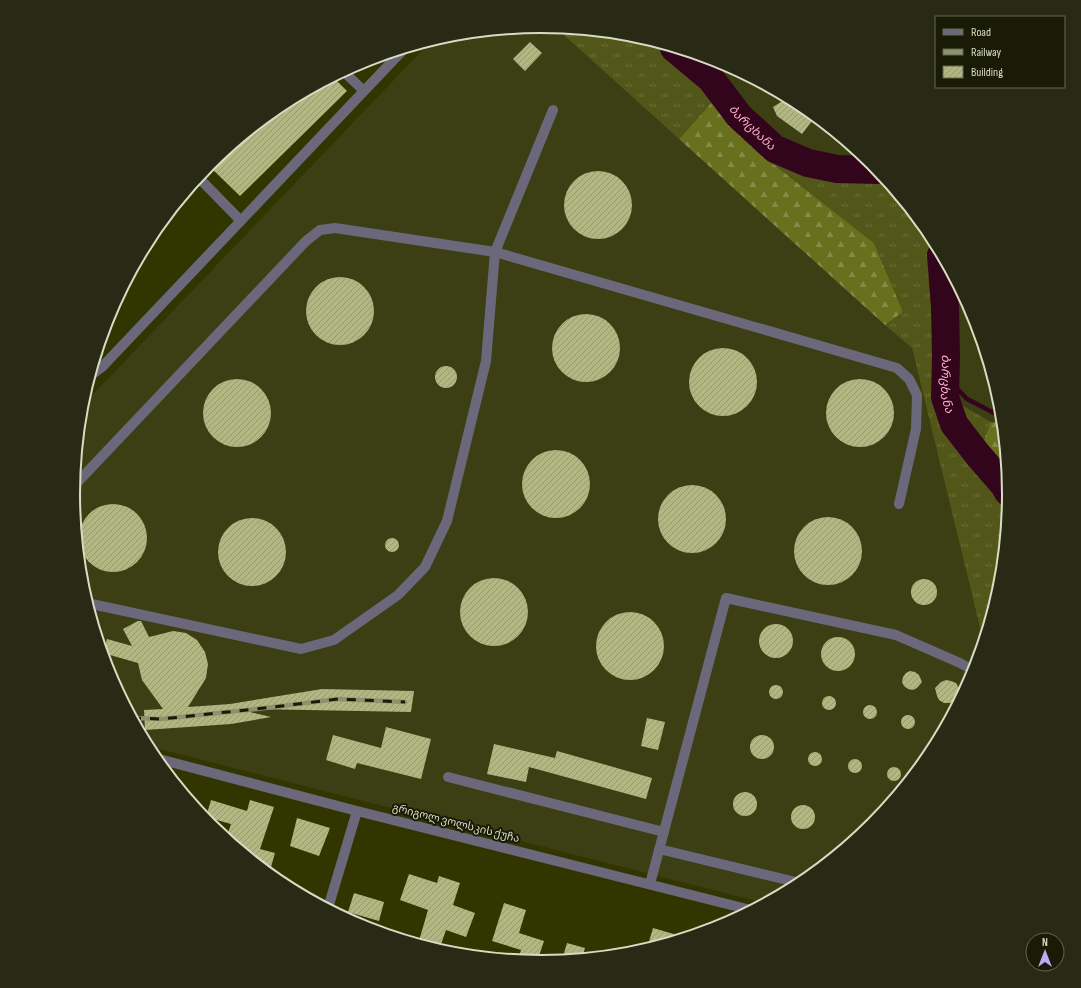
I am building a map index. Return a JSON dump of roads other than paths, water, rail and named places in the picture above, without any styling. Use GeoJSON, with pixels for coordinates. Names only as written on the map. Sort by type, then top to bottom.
{"type":"FeatureCollection","features":[{"type":"Feature","properties":{"kind":"street"},"geometry":{"type":"LineString","coordinates":[[96,371],[102,368],[398,55]]}},
{"type":"Feature","properties":{"kind":"street"},"geometry":{"type":"LineString","coordinates":[[348,76],[364,91]]}},
{"type":"Feature","properties":{"kind":"street"},"geometry":{"type":"LineString","coordinates":[[93,604],[301,649],[334,640],[398,595],[425,567],[447,520],[486,361],[495,252],[553,110]]}},
{"type":"Feature","properties":{"kind":"street"},"geometry":{"type":"LineString","coordinates":[[202,181],[241,221]]}},
{"type":"Feature","properties":{"kind":"street"},"geometry":{"type":"LineString","coordinates":[[80,480],[306,241],[320,230],[335,228],[495,252],[897,368],[909,379],[917,395],[916,429],[899,504]]}},
{"type":"Feature","properties":{"kind":"street"},"geometry":{"type":"LineString","coordinates":[[650,884],[726,598],[896,636],[967,667]]}},
{"type":"Feature","properties":{"kind":"street","name":"გრიგოლ ვოლსკის ქუჩა"},"geometry":{"type":"LineString","coordinates":[[165,761],[357,811],[742,908]]}},
{"type":"Feature","properties":{"kind":"street"},"geometry":{"type":"LineString","coordinates":[[448,777],[664,832]]}},
{"type":"Feature","properties":{"kind":"street"},"geometry":{"type":"LineString","coordinates":[[329,903],[357,811]]}},
{"type":"Feature","properties":{"kind":"street"},"geometry":{"type":"LineString","coordinates":[[659,849],[791,881]]}},
{"type":"Feature","properties":{"kind":"waterway","name":"ბარცხანა"},"geometry":{"type":"LineString","coordinates":[[683,55],[711,79],[739,116],[775,149],[808,163],[837,169],[868,170]]}},
{"type":"Feature","properties":{"kind":"waterway","name":"ბარცხანა"},"geometry":{"type":"LineString","coordinates":[[942,268],[945,307],[945,397],[954,424],[1002,482]]}},
{"type":"Feature","properties":{"kind":"waterway"},"geometry":{"type":"LineString","coordinates":[[946,356],[950,381],[967,399],[995,413]]}},
{"type":"Feature","properties":{"kind":"railway"},"geometry":{"type":"LineString","coordinates":[[138,718],[162,719],[338,699],[405,702]]}}]}
